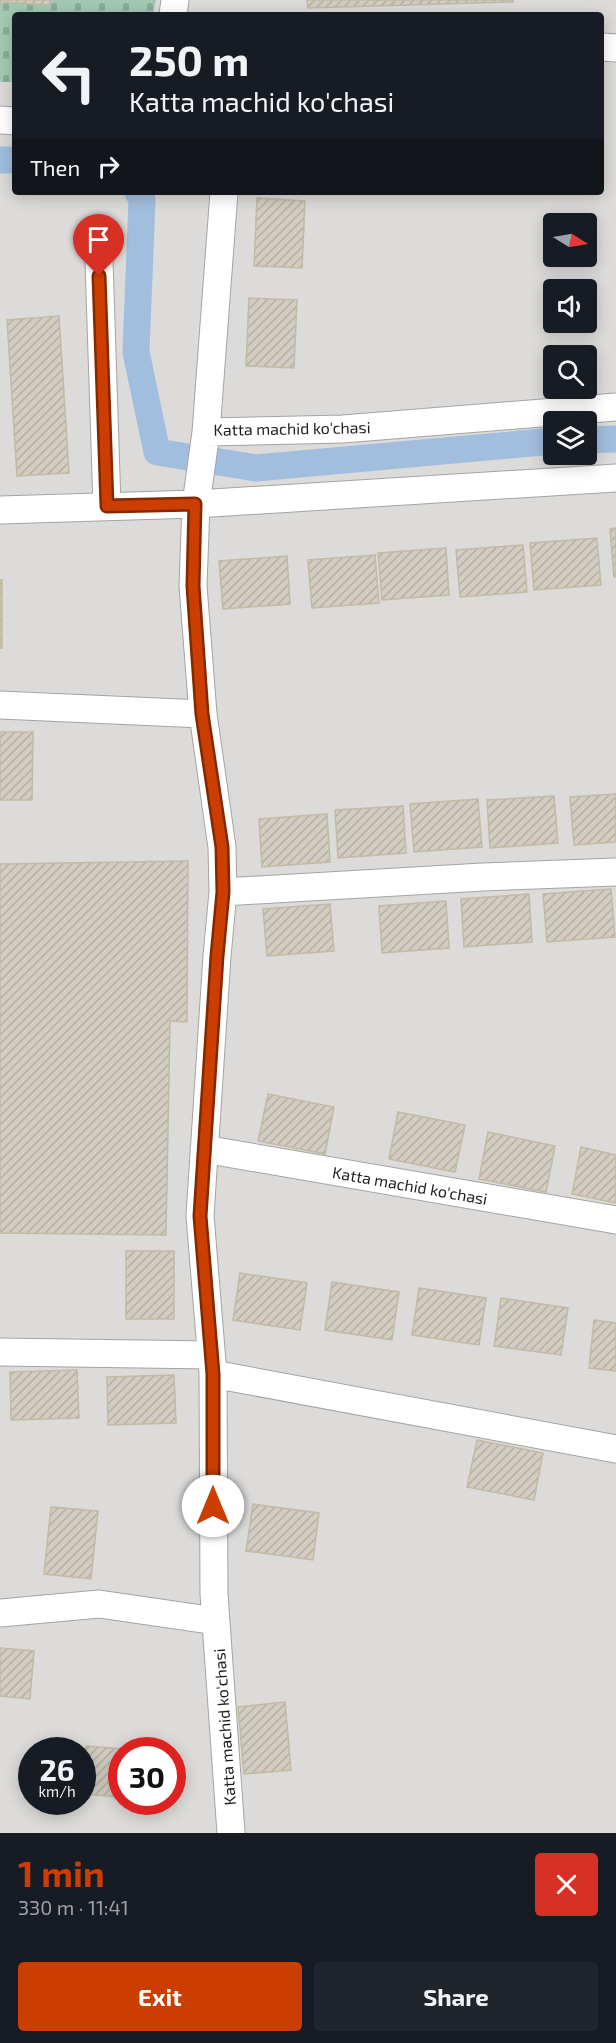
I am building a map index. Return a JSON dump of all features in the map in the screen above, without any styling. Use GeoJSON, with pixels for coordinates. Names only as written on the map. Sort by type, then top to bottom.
{"type":"FeatureCollection","features":[{"type":"Feature","properties":{"kind":"street","name":"Katta machid ko'chasi"},"geometry":{"type":"LineString","coordinates":[[224,195],[206,432],[195,504],[193,586],[202,714],[222,847],[223,892],[200,1216],[212,1364],[214,1594],[231,1833]]}},
{"type":"Feature","properties":{"kind":"street"},"geometry":{"type":"LineString","coordinates":[[98,230],[107,506]]}},
{"type":"Feature","properties":{"kind":"street","name":"Katta machid ko'chasi"},"geometry":{"type":"LineString","coordinates":[[206,432],[343,429],[616,407]]}},
{"type":"Feature","properties":{"kind":"street"},"geometry":{"type":"LineString","coordinates":[[0,510],[195,504],[616,478]]}},
{"type":"Feature","properties":{"kind":"street"},"geometry":{"type":"LineString","coordinates":[[0,705],[202,714]]}},
{"type":"Feature","properties":{"kind":"street"},"geometry":{"type":"LineString","coordinates":[[223,892],[616,872]]}},
{"type":"Feature","properties":{"kind":"street","name":"Katta machid ko'chasi"},"geometry":{"type":"LineString","coordinates":[[204,1149],[616,1220]]}},
{"type":"Feature","properties":{"kind":"street"},"geometry":{"type":"LineString","coordinates":[[0,1352],[212,1364],[616,1449]]}},
{"type":"Feature","properties":{"kind":"street"},"geometry":{"type":"LineString","coordinates":[[0,1613],[99,1604],[216,1621]]}},
{"type":"Feature","properties":{"kind":"shaded area"},"geometry":{"type":"Polygon","coordinates":[[[0,0],[616,0],[616,1833],[0,1833],[0,0]]]}},
{"type":"Feature","properties":{"kind":"green space"},"geometry":{"type":"Polygon","coordinates":[[[0,0],[156,0],[154,12],[12,12],[12,82],[0,82],[0,0]]]}},
{"type":"Feature","properties":{"kind":"building"},"geometry":{"type":"Polygon","coordinates":[[[1,0],[50,0],[49,5],[1,2],[1,0]]]}},
{"type":"Feature","properties":{"kind":"building"},"geometry":{"type":"Polygon","coordinates":[[[307,0],[513,0],[513,2],[308,8],[307,0]]]}},
{"type":"Feature","properties":{"kind":"building"},"geometry":{"type":"Polygon","coordinates":[[[257,198],[305,201],[302,268],[254,266],[257,198]]]}},
{"type":"Feature","properties":{"kind":"building"},"geometry":{"type":"Polygon","coordinates":[[[249,298],[297,300],[294,368],[246,366],[249,298]]]}},
{"type":"Feature","properties":{"kind":"building"},"geometry":{"type":"Polygon","coordinates":[[[59,316],[69,473],[17,476],[7,320],[59,316]]]}},
{"type":"Feature","properties":{"kind":"building"},"geometry":{"type":"Polygon","coordinates":[[[616,528],[616,576],[614,577],[610,529],[616,528]]]}},
{"type":"Feature","properties":{"kind":"building"},"geometry":{"type":"Polygon","coordinates":[[[597,538],[601,585],[534,590],[530,543],[597,538]]]}},
{"type":"Feature","properties":{"kind":"building"},"geometry":{"type":"Polygon","coordinates":[[[523,545],[527,592],[460,597],[456,550],[523,545]]]}},
{"type":"Feature","properties":{"kind":"building"},"geometry":{"type":"Polygon","coordinates":[[[446,548],[449,595],[382,600],[378,553],[446,548]]]}},
{"type":"Feature","properties":{"kind":"building"},"geometry":{"type":"Polygon","coordinates":[[[375,555],[379,603],[312,608],[308,560],[375,555]]]}},
{"type":"Feature","properties":{"kind":"building"},"geometry":{"type":"Polygon","coordinates":[[[287,556],[290,604],[223,609],[219,561],[287,556]]]}},
{"type":"Feature","properties":{"kind":"building"},"geometry":{"type":"Polygon","coordinates":[[[0,580],[2,580],[2,648],[0,648],[0,580]]]}},
{"type":"Feature","properties":{"kind":"building"},"geometry":{"type":"Polygon","coordinates":[[[0,732],[33,732],[32,800],[0,800],[0,732]]]}},
{"type":"Feature","properties":{"kind":"building"},"geometry":{"type":"Polygon","coordinates":[[[616,794],[616,842],[574,845],[570,797],[616,794]]]}},
{"type":"Feature","properties":{"kind":"building"},"geometry":{"type":"Polygon","coordinates":[[[554,796],[558,843],[490,848],[487,800],[554,796]]]}},
{"type":"Feature","properties":{"kind":"building"},"geometry":{"type":"Polygon","coordinates":[[[478,799],[482,847],[414,852],[410,804],[478,799]]]}},
{"type":"Feature","properties":{"kind":"building"},"geometry":{"type":"Polygon","coordinates":[[[403,806],[406,853],[338,858],[335,810],[403,806]]]}},
{"type":"Feature","properties":{"kind":"building"},"geometry":{"type":"Polygon","coordinates":[[[327,814],[330,862],[262,867],[259,819],[327,814]]]}},
{"type":"Feature","properties":{"kind":"building"},"geometry":{"type":"Polygon","coordinates":[[[188,861],[187,1022],[170,1021],[166,1235],[0,1233],[0,864],[188,861]]]}},
{"type":"Feature","properties":{"kind":"building"},"geometry":{"type":"Polygon","coordinates":[[[611,889],[615,937],[547,942],[543,894],[611,889]]]}},
{"type":"Feature","properties":{"kind":"building"},"geometry":{"type":"Polygon","coordinates":[[[529,894],[532,942],[464,947],[461,899],[529,894]]]}},
{"type":"Feature","properties":{"kind":"building"},"geometry":{"type":"Polygon","coordinates":[[[446,901],[449,948],[382,953],[379,906],[446,901]]]}},
{"type":"Feature","properties":{"kind":"building"},"geometry":{"type":"Polygon","coordinates":[[[330,904],[334,951],[267,956],[263,909],[330,904]]]}},
{"type":"Feature","properties":{"kind":"building"},"geometry":{"type":"Polygon","coordinates":[[[268,1094],[334,1107],[325,1154],[258,1141],[268,1094]]]}},
{"type":"Feature","properties":{"kind":"building"},"geometry":{"type":"Polygon","coordinates":[[[398,1112],[465,1125],[455,1172],[389,1159],[398,1112]]]}},
{"type":"Feature","properties":{"kind":"building"},"geometry":{"type":"Polygon","coordinates":[[[488,1132],[555,1146],[546,1192],[479,1179],[488,1132]]]}},
{"type":"Feature","properties":{"kind":"building"},"geometry":{"type":"Polygon","coordinates":[[[581,1147],[616,1155],[616,1203],[572,1194],[581,1147]]]}},
{"type":"Feature","properties":{"kind":"building"},"geometry":{"type":"Polygon","coordinates":[[[126,1251],[174,1251],[174,1319],[126,1319],[126,1251]]]}},
{"type":"Feature","properties":{"kind":"building"},"geometry":{"type":"Polygon","coordinates":[[[240,1273],[307,1283],[300,1330],[233,1320],[240,1273]]]}},
{"type":"Feature","properties":{"kind":"building"},"geometry":{"type":"Polygon","coordinates":[[[332,1282],[399,1292],[392,1340],[325,1330],[332,1282]]]}},
{"type":"Feature","properties":{"kind":"building"},"geometry":{"type":"Polygon","coordinates":[[[419,1288],[486,1298],[479,1345],[412,1335],[419,1288]]]}},
{"type":"Feature","properties":{"kind":"building"},"geometry":{"type":"Polygon","coordinates":[[[501,1298],[568,1308],[561,1355],[494,1346],[501,1298]]]}},
{"type":"Feature","properties":{"kind":"building"},"geometry":{"type":"Polygon","coordinates":[[[594,1320],[616,1323],[616,1371],[589,1368],[594,1320]]]}},
{"type":"Feature","properties":{"kind":"building"},"geometry":{"type":"Polygon","coordinates":[[[77,1370],[79,1418],[11,1420],[10,1372],[77,1370]]]}},
{"type":"Feature","properties":{"kind":"building"},"geometry":{"type":"Polygon","coordinates":[[[174,1375],[176,1423],[108,1425],[107,1377],[174,1375]]]}},
{"type":"Feature","properties":{"kind":"building"},"geometry":{"type":"Polygon","coordinates":[[[477,1440],[543,1453],[534,1500],[467,1487],[477,1440]]]}},
{"type":"Feature","properties":{"kind":"building"},"geometry":{"type":"Polygon","coordinates":[[[253,1504],[319,1513],[313,1560],[246,1551],[253,1504]]]}},
{"type":"Feature","properties":{"kind":"building"},"geometry":{"type":"Polygon","coordinates":[[[51,1507],[98,1511],[91,1579],[44,1574],[51,1507]]]}},
{"type":"Feature","properties":{"kind":"building"},"geometry":{"type":"Polygon","coordinates":[[[0,1648],[34,1651],[30,1699],[0,1696],[0,1648]]]}},
{"type":"Feature","properties":{"kind":"building"},"geometry":{"type":"Polygon","coordinates":[[[285,1702],[291,1770],[244,1774],[238,1707],[285,1702]]]}},
{"type":"Feature","properties":{"kind":"building"},"geometry":{"type":"Polygon","coordinates":[[[96,1747],[108,1748],[108,1796],[96,1795],[96,1747]]]}},
{"type":"Feature","properties":{"kind":"waterway"},"geometry":{"type":"LineString","coordinates":[[0,160],[12,160]]}},
{"type":"Feature","properties":{"kind":"waterway"},"geometry":{"type":"LineString","coordinates":[[140,195],[142,200],[136,352],[157,452],[256,468],[543,442]]}},
{"type":"Feature","properties":{"kind":"waterway"},"geometry":{"type":"LineString","coordinates":[[597,440],[616,439]]}},
{"type":"Feature","properties":{"kind":"route"},"geometry":{"type":"LineString","coordinates":[[99,276],[107,506],[195,504],[193,586],[202,714],[222,847],[223,892],[200,1216],[213,1374],[213,1506]]}}]}
